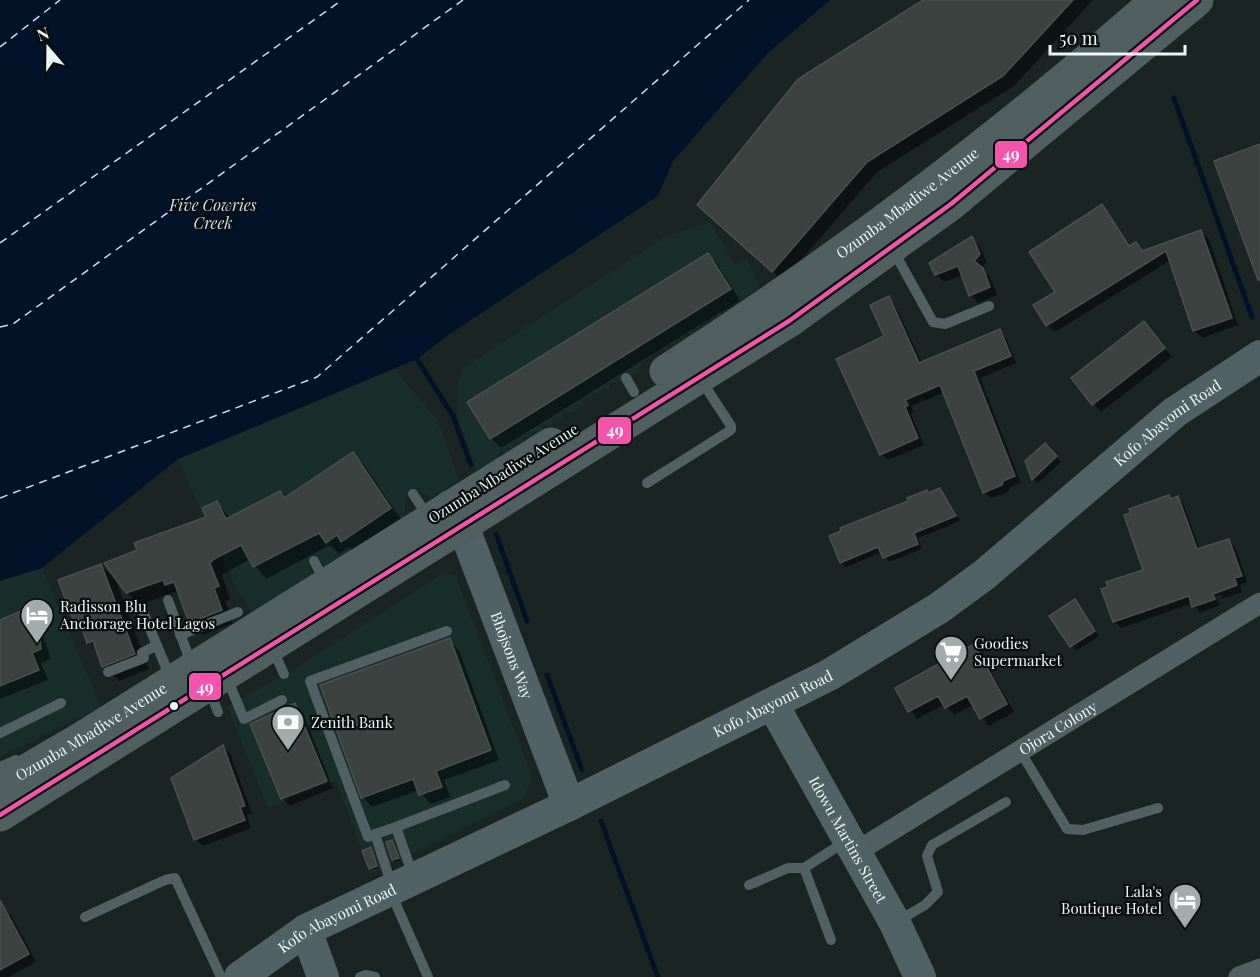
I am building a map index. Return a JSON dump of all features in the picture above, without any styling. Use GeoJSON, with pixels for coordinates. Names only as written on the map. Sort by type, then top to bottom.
{"type":"FeatureCollection","features":[{"type":"Feature","properties":{"kind":"highway","name":"Ozumba Mbadiwe Avenue"},"geometry":{"type":"LineString","coordinates":[[0,815],[203,684],[265,633],[439,511],[630,385],[776,301],[927,191],[1079,69],[1156,0]]}},
{"type":"Feature","properties":{"kind":"highway","name":"Ozumba Mbadiwe Avenue"},"geometry":{"type":"LineString","coordinates":[[265,633],[320,572],[699,378],[789,321],[951,204],[1197,0]]}},
{"type":"Feature","properties":{"kind":"highway","name":"Ozumba Mbadiwe Avenue"},"geometry":{"type":"LineString","coordinates":[[0,786],[82,738],[203,684]]}},
{"type":"Feature","properties":{"kind":"street","name":"Kofo Abayomi Road"},"geometry":{"type":"LineString","coordinates":[[240,977],[306,930],[569,805],[829,675],[939,608],[984,575],[1175,411],[1260,356]]}},
{"type":"Feature","properties":{"kind":"street","name":"Bhojsons Way"},"geometry":{"type":"LineString","coordinates":[[439,511],[569,805]]}},
{"type":"Feature","properties":{"kind":"street","name":"Ojora Colony"},"geometry":{"type":"LineString","coordinates":[[852,846],[1020,751],[1260,603]]}},
{"type":"Feature","properties":{"kind":"street","name":"Idowu Martins Street"},"geometry":{"type":"LineString","coordinates":[[773,705],[896,923],[920,977]]}},
{"type":"Feature","properties":{"kind":"street"},"geometry":{"type":"LineString","coordinates":[[306,930],[323,977]]}},
{"type":"Feature","properties":{"kind":"street"},"geometry":{"type":"LineString","coordinates":[[1239,977],[1260,969]]}},
{"type":"Feature","properties":{"kind":"lane"},"geometry":{"type":"LineString","coordinates":[[891,248],[933,322],[945,324],[989,306]]}},
{"type":"Feature","properties":{"kind":"lane"},"geometry":{"type":"LineString","coordinates":[[647,483],[731,430],[731,426],[699,378]]}},
{"type":"Feature","properties":{"kind":"lane"},"geometry":{"type":"LineString","coordinates":[[168,600],[180,635],[203,684]]}},
{"type":"Feature","properties":{"kind":"lane"},"geometry":{"type":"LineString","coordinates":[[141,607],[157,645],[244,719],[282,700]]}},
{"type":"Feature","properties":{"kind":"lane"},"geometry":{"type":"LineString","coordinates":[[447,631],[310,681],[368,837],[505,785]]}},
{"type":"Feature","properties":{"kind":"lane"},"geometry":{"type":"LineString","coordinates":[[180,635],[265,633]]}},
{"type":"Feature","properties":{"kind":"lane"},"geometry":{"type":"LineString","coordinates":[[108,672],[144,658],[142,652],[157,645]]}},
{"type":"Feature","properties":{"kind":"lane"},"geometry":{"type":"LineString","coordinates":[[0,733],[61,703]]}},
{"type":"Feature","properties":{"kind":"lane"},"geometry":{"type":"LineString","coordinates":[[0,767],[82,738]]}},
{"type":"Feature","properties":{"kind":"lane"},"geometry":{"type":"LineString","coordinates":[[1020,751],[1067,830],[1083,830],[1158,808]]}},
{"type":"Feature","properties":{"kind":"lane"},"geometry":{"type":"LineString","coordinates":[[896,923],[925,905],[938,892],[927,856],[933,845],[1006,802]]}},
{"type":"Feature","properties":{"kind":"lane"},"geometry":{"type":"LineString","coordinates":[[396,826],[399,886]]}},
{"type":"Feature","properties":{"kind":"lane"},"geometry":{"type":"LineString","coordinates":[[375,834],[399,886],[428,977]]}},
{"type":"Feature","properties":{"kind":"lane"},"geometry":{"type":"LineString","coordinates":[[749,885],[788,868],[804,868],[852,846]]}},
{"type":"Feature","properties":{"kind":"lane"},"geometry":{"type":"LineString","coordinates":[[804,868],[831,940]]}},
{"type":"Feature","properties":{"kind":"lane"},"geometry":{"type":"LineString","coordinates":[[85,917],[165,880],[175,878],[221,977]]}},
{"type":"Feature","properties":{"kind":"lane"},"geometry":{"type":"LineString","coordinates":[[360,977],[366,975],[375,977]]}},
{"type":"Feature","properties":{"kind":"shaded area"},"geometry":{"type":"Polygon","coordinates":[[[710,222],[735,265],[747,259],[760,288],[726,309],[721,308],[720,315],[714,313],[713,320],[707,318],[706,324],[699,323],[699,329],[693,328],[692,334],[685,333],[684,339],[677,338],[675,345],[668,344],[666,351],[660,349],[639,365],[639,371],[617,384],[610,382],[609,390],[602,388],[601,394],[593,393],[592,399],[584,398],[583,405],[571,413],[563,411],[561,419],[553,418],[552,426],[543,425],[541,432],[533,431],[532,439],[524,436],[523,443],[516,442],[515,449],[508,447],[507,454],[500,451],[498,458],[476,470],[457,415],[457,384],[463,368],[666,236],[710,222]]]}},
{"type":"Feature","properties":{"kind":"shaded area"},"geometry":{"type":"Polygon","coordinates":[[[394,369],[437,419],[459,480],[431,498],[418,491],[406,496],[404,521],[326,570],[320,558],[309,564],[313,575],[252,613],[237,590],[178,459],[394,369]]]}},
{"type":"Feature","properties":{"kind":"shaded area","name":"Radisson Blu Anchorage Hotel Lagos"},"geometry":{"type":"Polygon","coordinates":[[[42,568],[101,707],[0,757],[0,581],[42,568]]]}},
{"type":"Feature","properties":{"kind":"shaded area"},"geometry":{"type":"Polygon","coordinates":[[[445,572],[456,577],[532,776],[525,798],[371,874],[336,781],[268,808],[227,706],[294,669],[445,572]]]}},
{"type":"Feature","properties":{"kind":"water","name":"Five Cowries Creek"},"geometry":{"type":"Polygon","coordinates":[[[0,0],[830,0],[768,53],[673,161],[658,196],[451,333],[417,359],[178,459],[42,568],[0,581],[0,0]]]}},
{"type":"Feature","properties":{"kind":"building"},"geometry":{"type":"Polygon","coordinates":[[[923,0],[1073,0],[1003,76],[867,162],[772,272],[697,205],[798,79],[923,0]]]}},
{"type":"Feature","properties":{"kind":"building"},"geometry":{"type":"Polygon","coordinates":[[[1260,144],[1260,280],[1258,280],[1214,161],[1260,144]]]}},
{"type":"Feature","properties":{"kind":"building"},"geometry":{"type":"Polygon","coordinates":[[[1102,204],[1129,246],[1136,242],[1142,251],[1201,230],[1232,318],[1193,331],[1166,251],[1046,326],[1033,305],[1055,292],[1029,252],[1102,204]]]}},
{"type":"Feature","properties":{"kind":"building"},"geometry":{"type":"Polygon","coordinates":[[[972,236],[980,254],[974,261],[983,268],[990,287],[969,296],[958,266],[935,275],[929,263],[972,236]]]}},
{"type":"Feature","properties":{"kind":"building"},"geometry":{"type":"Polygon","coordinates":[[[708,253],[731,289],[490,439],[467,402],[708,253]]]}},
{"type":"Feature","properties":{"kind":"building"},"geometry":{"type":"Polygon","coordinates":[[[889,296],[919,363],[1000,329],[1011,356],[974,371],[1015,476],[1003,481],[1002,485],[983,493],[940,385],[905,400],[908,405],[905,407],[918,438],[880,455],[836,359],[884,336],[870,305],[889,296]]]}},
{"type":"Feature","properties":{"kind":"building"},"geometry":{"type":"Polygon","coordinates":[[[1144,321],[1165,348],[1092,405],[1071,378],[1144,321]]]}},
{"type":"Feature","properties":{"kind":"building"},"geometry":{"type":"Polygon","coordinates":[[[1045,443],[1057,456],[1032,480],[1025,461],[1045,443]]]}},
{"type":"Feature","properties":{"kind":"building"},"geometry":{"type":"Polygon","coordinates":[[[353,452],[391,508],[341,542],[337,535],[326,543],[319,533],[253,567],[241,545],[214,559],[210,563],[219,586],[214,588],[222,610],[189,623],[174,582],[165,585],[163,580],[126,593],[104,563],[137,550],[134,543],[206,517],[202,508],[217,501],[226,519],[280,491],[284,498],[353,452]]]}},
{"type":"Feature","properties":{"kind":"building"},"geometry":{"type":"Polygon","coordinates":[[[940,488],[956,516],[914,533],[918,544],[883,558],[878,547],[840,563],[829,536],[841,531],[840,528],[908,501],[907,498],[927,490],[928,493],[940,488]]]}},
{"type":"Feature","properties":{"kind":"building"},"geometry":{"type":"Polygon","coordinates":[[[1169,495],[1171,499],[1178,496],[1197,549],[1229,539],[1242,576],[1234,578],[1237,585],[1213,594],[1215,599],[1192,607],[1189,596],[1113,622],[1101,589],[1108,587],[1106,582],[1143,570],[1124,515],[1131,513],[1129,509],[1169,495]]]}},
{"type":"Feature","properties":{"kind":"building"},"geometry":{"type":"Polygon","coordinates":[[[101,564],[135,654],[102,667],[93,641],[87,643],[79,620],[74,622],[58,580],[101,564]]]}},
{"type":"Feature","properties":{"kind":"building"},"geometry":{"type":"Polygon","coordinates":[[[1075,599],[1095,631],[1070,647],[1049,616],[1075,599]]]}},
{"type":"Feature","properties":{"kind":"building"},"geometry":{"type":"Polygon","coordinates":[[[26,609],[40,641],[41,649],[32,653],[39,670],[0,686],[0,620],[26,609]]]}},
{"type":"Feature","properties":{"kind":"building"},"geometry":{"type":"Polygon","coordinates":[[[450,638],[491,750],[436,771],[442,787],[419,795],[413,779],[361,798],[320,685],[450,638]]]}},
{"type":"Feature","properties":{"kind":"building","name":"Goodies Supermarket"},"geometry":{"type":"Polygon","coordinates":[[[974,644],[1007,704],[980,719],[967,696],[945,708],[938,696],[908,712],[895,688],[974,644]]]}},
{"type":"Feature","properties":{"kind":"building","name":"Zenith Bank"},"geometry":{"type":"Polygon","coordinates":[[[295,703],[327,781],[281,799],[250,724],[295,703]]]}},
{"type":"Feature","properties":{"kind":"building"},"geometry":{"type":"Polygon","coordinates":[[[223,745],[245,806],[240,807],[245,820],[194,840],[171,778],[223,745]]]}},
{"type":"Feature","properties":{"kind":"building"},"geometry":{"type":"Polygon","coordinates":[[[392,840],[399,858],[392,860],[386,842],[392,840]]]}},
{"type":"Feature","properties":{"kind":"building"},"geometry":{"type":"Polygon","coordinates":[[[371,847],[377,866],[369,869],[362,851],[371,847]]]}},
{"type":"Feature","properties":{"kind":"building"},"geometry":{"type":"Polygon","coordinates":[[[0,900],[29,954],[0,970],[0,900]]]}},
{"type":"Feature","properties":{"kind":"waterway"},"geometry":{"type":"LineString","coordinates":[[1174,98],[1252,317]]}},
{"type":"Feature","properties":{"kind":"waterway"},"geometry":{"type":"LineString","coordinates":[[417,359],[453,416],[471,465]]}},
{"type":"Feature","properties":{"kind":"waterway"},"geometry":{"type":"LineString","coordinates":[[496,534],[527,621]]}},
{"type":"Feature","properties":{"kind":"waterway"},"geometry":{"type":"LineString","coordinates":[[547,675],[582,770]]}},
{"type":"Feature","properties":{"kind":"waterway"},"geometry":{"type":"LineString","coordinates":[[601,821],[658,977]]}},
{"type":"Feature","properties":{"kind":"ferry route"},"geometry":{"type":"LineString","coordinates":[[0,47],[60,0]]}},
{"type":"Feature","properties":{"kind":"ferry route"},"geometry":{"type":"LineString","coordinates":[[0,243],[342,0]]}},
{"type":"Feature","properties":{"kind":"ferry route"},"geometry":{"type":"LineString","coordinates":[[0,327],[13,324],[463,0]]}},
{"type":"Feature","properties":{"kind":"ferry route"},"geometry":{"type":"LineString","coordinates":[[0,498],[317,377],[749,0]]}},
{"type":"Feature","properties":{"kind":"transit line","name":"49"},"geometry":{"type":"LineString","coordinates":[[0,815],[789,321],[951,204],[1197,0]]}},
{"type":"Feature","properties":{"kind":"place","name":"Radisson Blu Anchorage Hotel Lagos"},"geometry":{"type":"Point","coordinates":[37,644]}},
{"type":"Feature","properties":{"kind":"place","name":"Goodies Supermarket"},"geometry":{"type":"Point","coordinates":[951,681]}},
{"type":"Feature","properties":{"kind":"place","name":"Zenith Bank"},"geometry":{"type":"Point","coordinates":[288,751]}},
{"type":"Feature","properties":{"kind":"place","name":"Lala's Boutique Hotel"},"geometry":{"type":"Point","coordinates":[1185,929]}}]}
